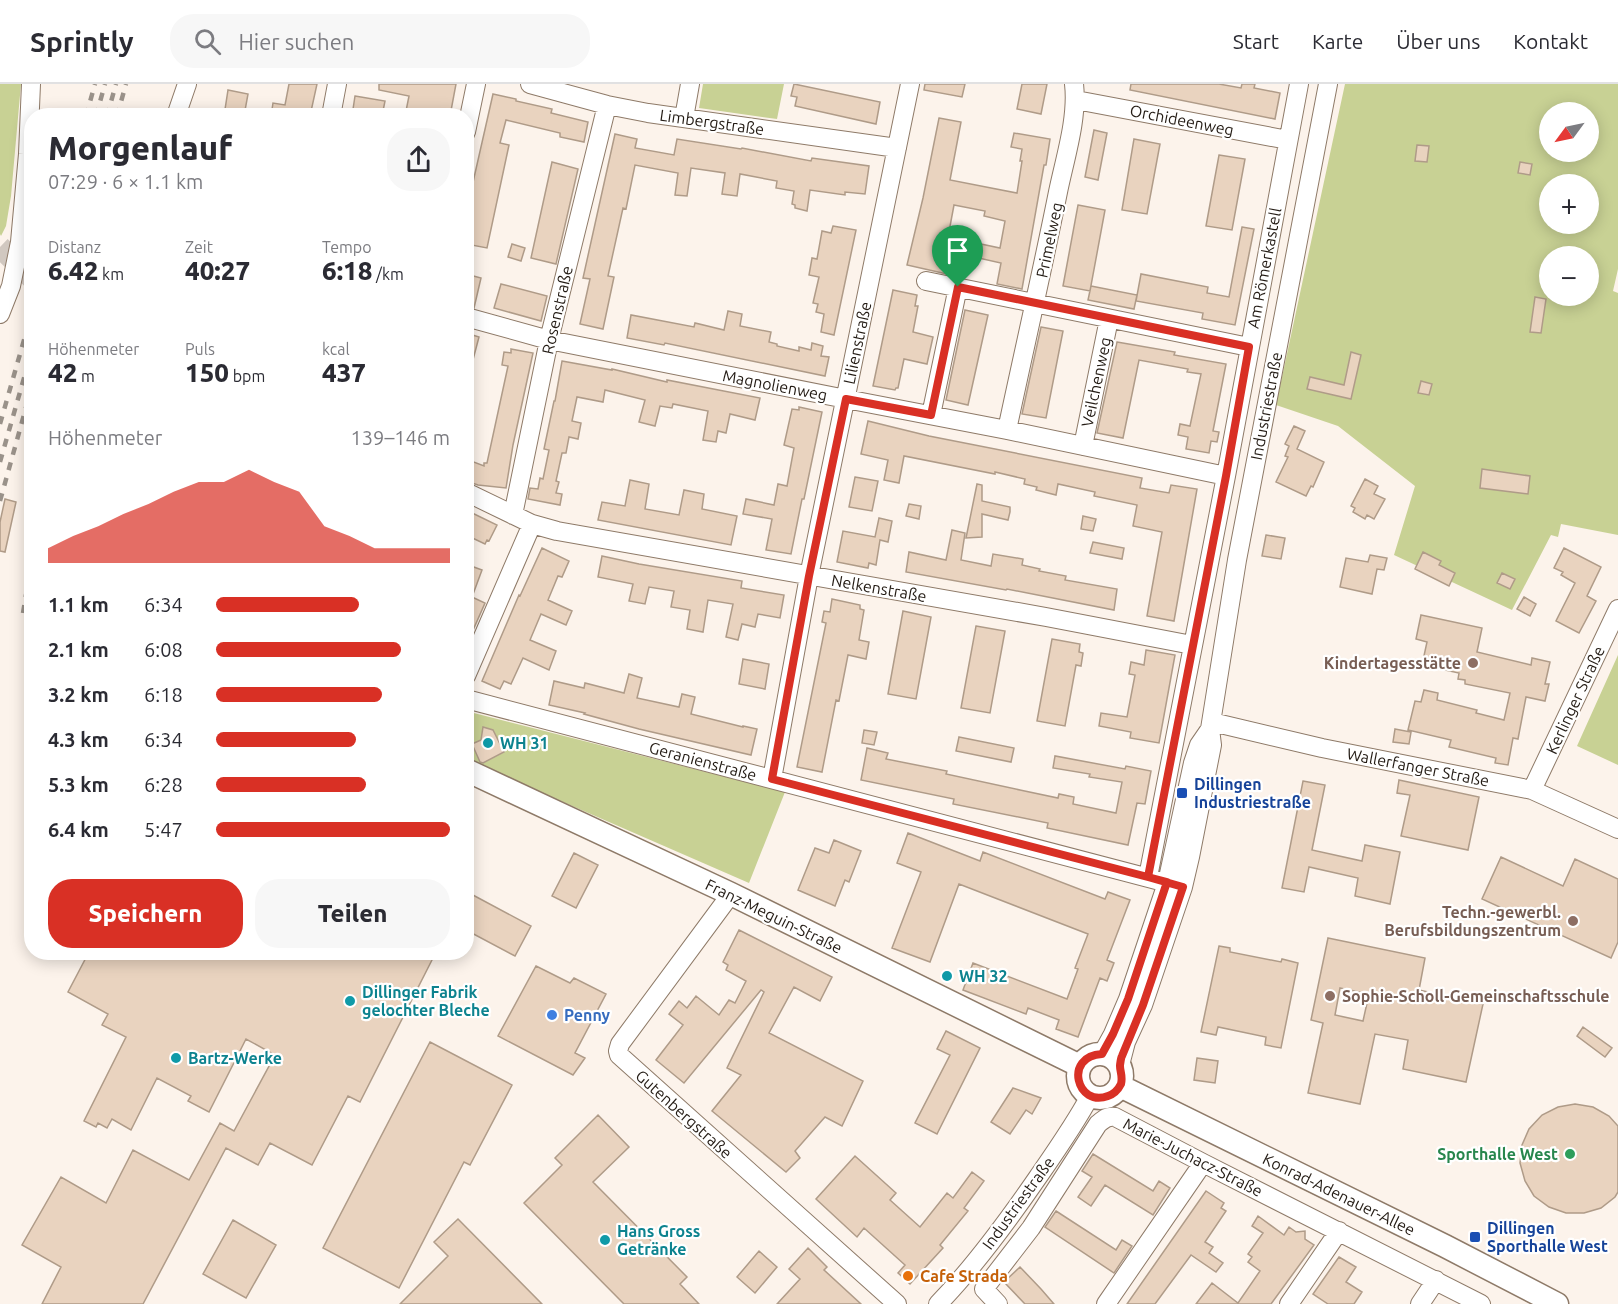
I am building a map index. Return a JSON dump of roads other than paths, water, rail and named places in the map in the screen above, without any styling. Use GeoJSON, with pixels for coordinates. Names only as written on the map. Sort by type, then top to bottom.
{"type":"FeatureCollection","features":[{"type":"Feature","properties":{"kind":"street"},"geometry":{"type":"LineString","coordinates":[[30,108],[31,84]]}},
{"type":"Feature","properties":{"kind":"street"},"geometry":{"type":"LineString","coordinates":[[179,108],[187,84]]}},
{"type":"Feature","properties":{"kind":"street"},"geometry":{"type":"LineString","coordinates":[[332,108],[337,84]]}},
{"type":"Feature","properties":{"kind":"street"},"geometry":{"type":"LineString","coordinates":[[471,108],[476,84]]}},
{"type":"Feature","properties":{"kind":"street","name":"Limbergstraße"},"geometry":{"type":"LineString","coordinates":[[530,84],[648,114],[897,148]]}},
{"type":"Feature","properties":{"kind":"street"},"geometry":{"type":"LineString","coordinates":[[684,118],[690,84]]}},
{"type":"Feature","properties":{"kind":"street","name":"Lilienstraße"},"geometry":{"type":"LineString","coordinates":[[772,779],[809,576],[910,84]]}},
{"type":"Feature","properties":{"kind":"street","name":"Am Römerkastell"},"geometry":{"type":"LineString","coordinates":[[1148,877],[1299,84]]}},
{"type":"Feature","properties":{"kind":"street","name":"Industriestraße"},"geometry":{"type":"LineString","coordinates":[[1114,1068],[1143,1005],[1175,885],[1193,762],[1199,745],[1211,725],[1239,548],[1328,84]]}},
{"type":"Feature","properties":{"kind":"street","name":"Orchideenweg"},"geometry":{"type":"LineString","coordinates":[[1075,92],[1288,140]]}},
{"type":"Feature","properties":{"kind":"street","name":"Primelweg"},"geometry":{"type":"LineString","coordinates":[[1007,430],[1041,278],[1075,92]]}},
{"type":"Feature","properties":{"kind":"street","name":"Rosenstraße"},"geometry":{"type":"LineString","coordinates":[[513,515],[549,340],[607,105]]}},
{"type":"Feature","properties":{"kind":"street"},"geometry":{"type":"LineString","coordinates":[[2,304],[14,276],[24,198]]}},
{"type":"Feature","properties":{"kind":"street"},"geometry":{"type":"LineString","coordinates":[[926,281],[1249,347]]}},
{"type":"Feature","properties":{"kind":"street"},"geometry":{"type":"LineString","coordinates":[[931,415],[958,287]]}},
{"type":"Feature","properties":{"kind":"street","name":"Magnolienweg"},"geometry":{"type":"LineString","coordinates":[[474,319],[549,340],[1007,430],[1226,476]]}},
{"type":"Feature","properties":{"kind":"street","name":"Veilchenweg"},"geometry":{"type":"LineString","coordinates":[[1083,446],[1109,319]]}},
{"type":"Feature","properties":{"kind":"street","name":"Nelkenstraße"},"geometry":{"type":"LineString","coordinates":[[474,496],[532,524],[557,531],[1192,645]]}},
{"type":"Feature","properties":{"kind":"street"},"geometry":{"type":"LineString","coordinates":[[474,658],[532,524]]}},
{"type":"Feature","properties":{"kind":"street","name":"Kerlinger Straße"},"geometry":{"type":"LineString","coordinates":[[1532,790],[1618,609]]}},
{"type":"Feature","properties":{"kind":"street","name":"Geranienstraße"},"geometry":{"type":"LineString","coordinates":[[474,701],[1175,885]]}},
{"type":"Feature","properties":{"kind":"street","name":"Wallerfanger Straße"},"geometry":{"type":"LineString","coordinates":[[1211,725],[1532,790],[1618,830]]}},
{"type":"Feature","properties":{"kind":"street","name":"Franz-Meguin-Straße"},"geometry":{"type":"LineString","coordinates":[[474,774],[731,894],[1080,1066]]}},
{"type":"Feature","properties":{"kind":"street","name":"Gutenbergstraße"},"geometry":{"type":"LineString","coordinates":[[731,894],[620,1044],[619,1055],[897,1304]]}},
{"type":"Feature","properties":{"kind":"street"},"geometry":{"type":"LineString","coordinates":[[1089,1057],[1114,1068],[1111,1095],[1104,1098],[1090,1096],[1078,1081],[1080,1066],[1089,1057]]}},
{"type":"Feature","properties":{"kind":"street","name":"Konrad-Adenauer-Allee"},"geometry":{"type":"LineString","coordinates":[[1114,1068],[1557,1304]]}},
{"type":"Feature","properties":{"kind":"street","name":"Industriestraße"},"geometry":{"type":"LineString","coordinates":[[938,1304],[1019,1205],[1090,1096]]}},
{"type":"Feature","properties":{"kind":"street","name":"Marie-Juchacz-Straße"},"geometry":{"type":"LineString","coordinates":[[998,1304],[984,1289],[1031,1228],[1098,1124],[1106,1117],[1115,1117],[1481,1304]]}},
{"type":"Feature","properties":{"kind":"street"},"geometry":{"type":"LineString","coordinates":[[1106,1304],[1203,1163]]}},
{"type":"Feature","properties":{"kind":"street"},"geometry":{"type":"LineString","coordinates":[[1298,1301],[1338,1231]]}},
{"type":"Feature","properties":{"kind":"street"},"geometry":{"type":"LineString","coordinates":[[1420,1304],[1436,1280]]}},
{"type":"Feature","properties":{"kind":"tunnel"},"geometry":{"type":"LineString","coordinates":[[0,247],[24,270]]}},
{"type":"Feature","properties":{"kind":"railway"},"geometry":{"type":"LineString","coordinates":[[88,108],[95,84]]}},
{"type":"Feature","properties":{"kind":"railway"},"geometry":{"type":"LineString","coordinates":[[98,108],[105,84]]}},
{"type":"Feature","properties":{"kind":"railway"},"geometry":{"type":"LineString","coordinates":[[109,108],[116,84]]}},
{"type":"Feature","properties":{"kind":"railway"},"geometry":{"type":"LineString","coordinates":[[119,108],[126,84]]}},
{"type":"Feature","properties":{"kind":"railway"},"geometry":{"type":"LineString","coordinates":[[0,424],[24,340]]}},
{"type":"Feature","properties":{"kind":"railway"},"geometry":{"type":"LineString","coordinates":[[0,462],[24,378]]}},
{"type":"Feature","properties":{"kind":"railway"},"geometry":{"type":"LineString","coordinates":[[0,501],[24,415]]}},
{"type":"Feature","properties":{"kind":"railway"},"geometry":{"type":"LineString","coordinates":[[23,613],[24,607]]}},
{"type":"Feature","properties":{"kind":"place","name":"Kindertagesstätte"},"geometry":{"type":"Point","coordinates":[1473,663]}},
{"type":"Feature","properties":{"kind":"place","name":"WH 31"},"geometry":{"type":"Point","coordinates":[488,743]}},
{"type":"Feature","properties":{"kind":"place","name":"Dillingen Industriestraße"},"geometry":{"type":"Point","coordinates":[1182,793]}},
{"type":"Feature","properties":{"kind":"place","name":"Techn.-gewerbl. Berufsbildungszentrum"},"geometry":{"type":"Point","coordinates":[1573,921]}},
{"type":"Feature","properties":{"kind":"place","name":"WH 32"},"geometry":{"type":"Point","coordinates":[947,976]}},
{"type":"Feature","properties":{"kind":"place","name":"Sophie-Scholl-Gemeinschaftsschule"},"geometry":{"type":"Point","coordinates":[1330,996]}},
{"type":"Feature","properties":{"kind":"place","name":"Dillinger Fabrik gelochter Bleche"},"geometry":{"type":"Point","coordinates":[350,1001]}},
{"type":"Feature","properties":{"kind":"place","name":"Penny"},"geometry":{"type":"Point","coordinates":[552,1015]}},
{"type":"Feature","properties":{"kind":"place","name":"Bartz-Werke"},"geometry":{"type":"Point","coordinates":[176,1058]}},
{"type":"Feature","properties":{"kind":"place","name":"Sporthalle West"},"geometry":{"type":"Point","coordinates":[1570,1154]}},
{"type":"Feature","properties":{"kind":"place","name":"Dillingen Sporthalle West"},"geometry":{"type":"Point","coordinates":[1475,1237]}},
{"type":"Feature","properties":{"kind":"place","name":"Hans Gross Getränke"},"geometry":{"type":"Point","coordinates":[605,1240]}},
{"type":"Feature","properties":{"kind":"place","name":"Cafe Strada"},"geometry":{"type":"Point","coordinates":[908,1276]}}]}
